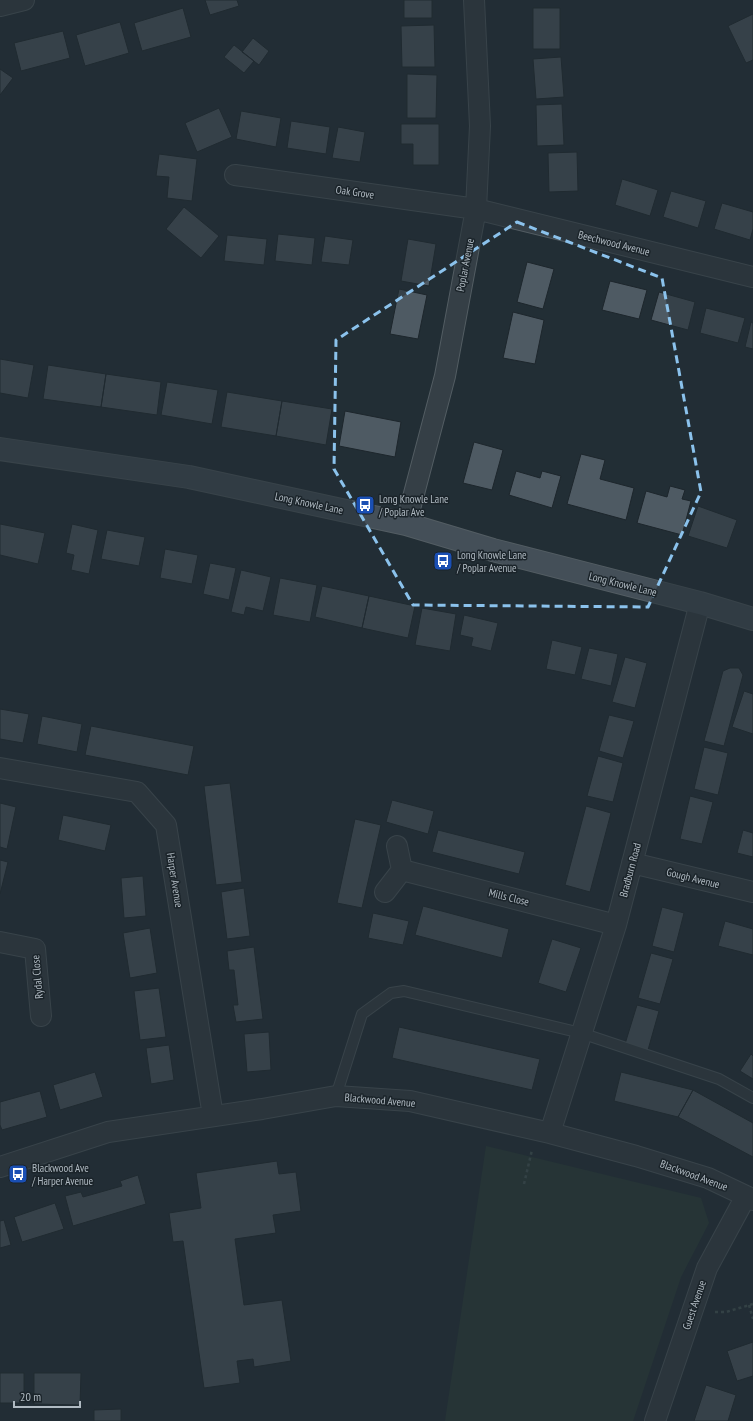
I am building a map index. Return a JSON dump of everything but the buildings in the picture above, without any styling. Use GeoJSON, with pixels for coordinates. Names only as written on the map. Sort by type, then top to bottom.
{"type":"FeatureCollection","features":[{"type":"Feature","properties":{"kind":"main road","name":"Long Knowle Lane"},"geometry":{"type":"LineString","coordinates":[[0,449],[189,478],[406,524],[493,550],[700,603],[753,619]]}},
{"type":"Feature","properties":{"kind":"street"},"geometry":{"type":"LineString","coordinates":[[0,6],[24,0]]}},
{"type":"Feature","properties":{"kind":"street","name":"Poplar Avenue"},"geometry":{"type":"LineString","coordinates":[[406,524],[444,376],[476,209],[480,126],[474,0]]}},
{"type":"Feature","properties":{"kind":"street","name":"Oak Grove"},"geometry":{"type":"LineString","coordinates":[[235,175],[476,209]]}},
{"type":"Feature","properties":{"kind":"street","name":"Beechwood Avenue"},"geometry":{"type":"LineString","coordinates":[[476,209],[753,277]]}},
{"type":"Feature","properties":{"kind":"street","name":"Bradburn Road"},"geometry":{"type":"LineString","coordinates":[[543,1131],[581,1033],[616,925],[700,603]]}},
{"type":"Feature","properties":{"kind":"street","name":"Harper Avenue"},"geometry":{"type":"LineString","coordinates":[[0,768],[137,792],[166,825],[213,1116]]}},
{"type":"Feature","properties":{"kind":"street"},"geometry":{"type":"LineString","coordinates":[[385,892],[402,870],[397,846]]}},
{"type":"Feature","properties":{"kind":"street","name":"Gough Avenue"},"geometry":{"type":"LineString","coordinates":[[632,863],[753,892]]}},
{"type":"Feature","properties":{"kind":"street","name":"Mills Close"},"geometry":{"type":"LineString","coordinates":[[402,870],[616,925]]}},
{"type":"Feature","properties":{"kind":"street","name":"Rydal Close"},"geometry":{"type":"LineString","coordinates":[[0,942],[34,949],[41,1016]]}},
{"type":"Feature","properties":{"kind":"street","name":"Blackwood Avenue"},"geometry":{"type":"LineString","coordinates":[[0,1166],[108,1132],[336,1096],[410,1101],[543,1131],[636,1156],[708,1178],[750,1198]]}},
{"type":"Feature","properties":{"kind":"street","name":"Guest Avenue"},"geometry":{"type":"LineString","coordinates":[[655,1421],[707,1268],[750,1198]]}},
{"type":"Feature","properties":{"kind":"lane"},"geometry":{"type":"LineString","coordinates":[[336,1096],[362,1014],[391,993],[404,991],[581,1033],[719,1079],[753,1098]]}},
{"type":"Feature","properties":{"kind":"path"},"geometry":{"type":"LineString","coordinates":[[524,1184],[543,1131]]}},
{"type":"Feature","properties":{"kind":"path"},"geometry":{"type":"LineString","coordinates":[[692,1312],[726,1312],[753,1304]]}},
{"type":"Feature","properties":{"kind":"path"},"geometry":{"type":"LineString","coordinates":[[749,1305],[753,1319]]}},
{"type":"Feature","properties":{"kind":"highlighted area"},"geometry":{"type":"Polygon","coordinates":[[[517,222],[662,278],[701,492],[648,607],[413,605],[334,469],[336,340],[517,222]]]}},
{"type":"Feature","properties":{"kind":"green space"},"geometry":{"type":"Polygon","coordinates":[[[486,1146],[701,1198],[709,1223],[681,1277],[633,1421],[445,1421],[486,1146]]]}},
{"type":"Feature","properties":{"kind":"place","name":"Long Knowle Lane / Poplar Ave"},"geometry":{"type":"Point","coordinates":[365,505]}},
{"type":"Feature","properties":{"kind":"place","name":"Long Knowle Lane / Poplar Avenue"},"geometry":{"type":"Point","coordinates":[443,561]}},
{"type":"Feature","properties":{"kind":"place","name":"Blackwood Ave / Harper Avenue"},"geometry":{"type":"Point","coordinates":[18,1174]}}]}
